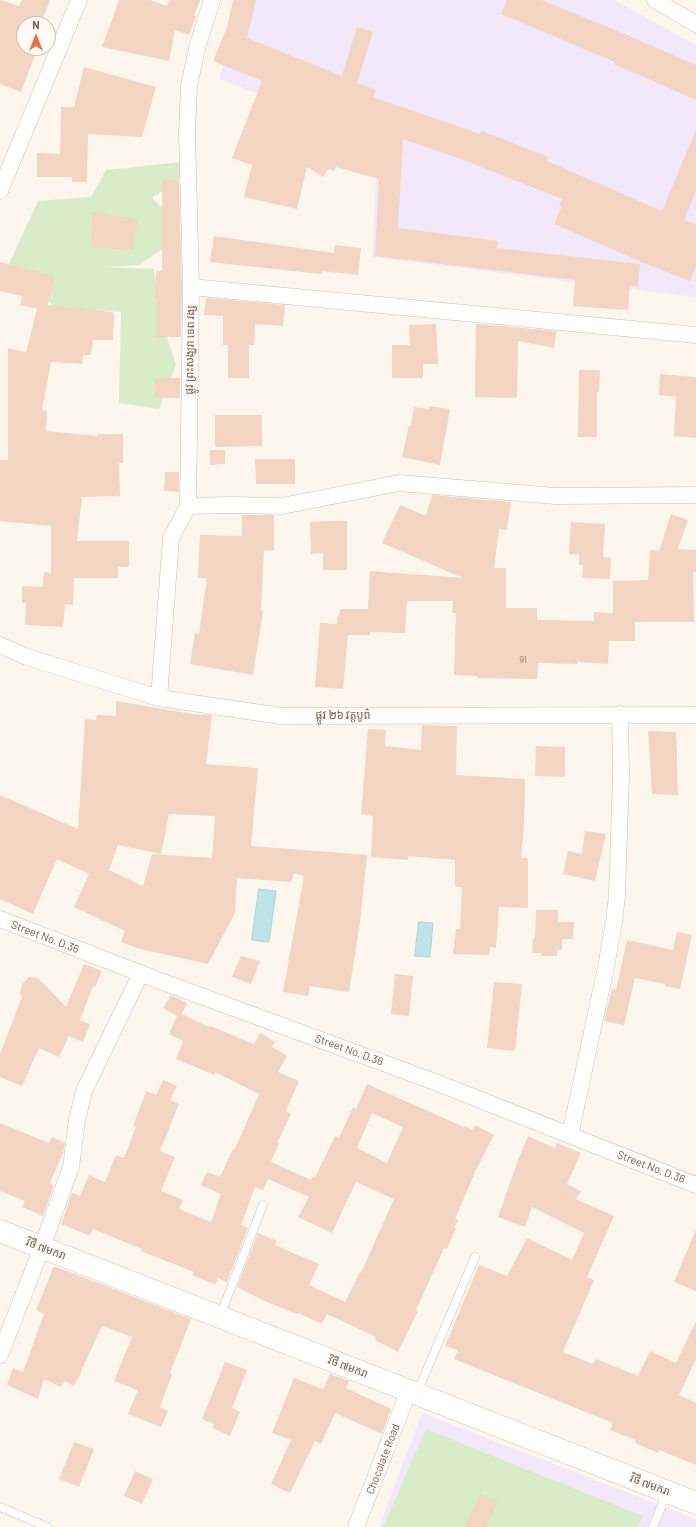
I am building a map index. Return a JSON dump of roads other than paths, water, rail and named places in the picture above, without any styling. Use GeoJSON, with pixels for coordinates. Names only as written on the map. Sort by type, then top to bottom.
{"type":"FeatureCollection","features":[{"type":"Feature","properties":{"kind":"main road","name":"វិថី ៧មករា"},"geometry":{"type":"LineString","coordinates":[[0,1231],[696,1503]]}},
{"type":"Feature","properties":{"kind":"street"},"geometry":{"type":"LineString","coordinates":[[0,191],[79,0]]}},
{"type":"Feature","properties":{"kind":"street","name":"ផ្លូវ ព្រះសង្ឃរា ទេព វង្ស"},"geometry":{"type":"LineString","coordinates":[[159,698],[171,538],[188,506],[191,287],[187,132],[189,86],[197,48],[212,0]]}},
{"type":"Feature","properties":{"kind":"street"},"geometry":{"type":"LineString","coordinates":[[655,0],[696,24]]}},
{"type":"Feature","properties":{"kind":"street"},"geometry":{"type":"LineString","coordinates":[[191,287],[696,335]]}},
{"type":"Feature","properties":{"kind":"street"},"geometry":{"type":"LineString","coordinates":[[188,506],[231,504],[282,506],[399,483],[556,496],[696,496]]}},
{"type":"Feature","properties":{"kind":"street","name":"ផ្លូវ ២៦ វត្តបូព៌"},"geometry":{"type":"LineString","coordinates":[[0,645],[27,657],[159,698],[281,716],[696,715]]}},
{"type":"Feature","properties":{"kind":"street"},"geometry":{"type":"LineString","coordinates":[[570,1135],[614,922],[617,895],[621,782],[620,714]]}},
{"type":"Feature","properties":{"kind":"street","name":"Street No. D.36"},"geometry":{"type":"LineString","coordinates":[[0,919],[435,1082],[696,1185]]}},
{"type":"Feature","properties":{"kind":"street"},"geometry":{"type":"LineString","coordinates":[[0,1355],[71,1168],[77,1120],[84,1092],[141,973]]}},
{"type":"Feature","properties":{"kind":"street","name":"Chocolate Road"},"geometry":{"type":"LineString","coordinates":[[356,1527],[413,1392]]}},
{"type":"Feature","properties":{"kind":"lane"},"geometry":{"type":"LineString","coordinates":[[220,1316],[263,1205]]}},
{"type":"Feature","properties":{"kind":"lane"},"geometry":{"type":"LineString","coordinates":[[413,1392],[476,1257]]}},
{"type":"Feature","properties":{"kind":"lane"},"geometry":{"type":"LineString","coordinates":[[653,1527],[667,1492]]}},
{"type":"Feature","properties":{"kind":"lane"},"geometry":{"type":"LineString","coordinates":[[0,1507],[47,1527]]}},
{"type":"Feature","properties":{"kind":"water"},"geometry":{"type":"Polygon","coordinates":[[[259,889],[276,891],[269,942],[252,940],[259,889]]]}},
{"type":"Feature","properties":{"kind":"water"},"geometry":{"type":"Polygon","coordinates":[[[419,922],[433,923],[430,957],[415,956],[419,922]]]}}]}
